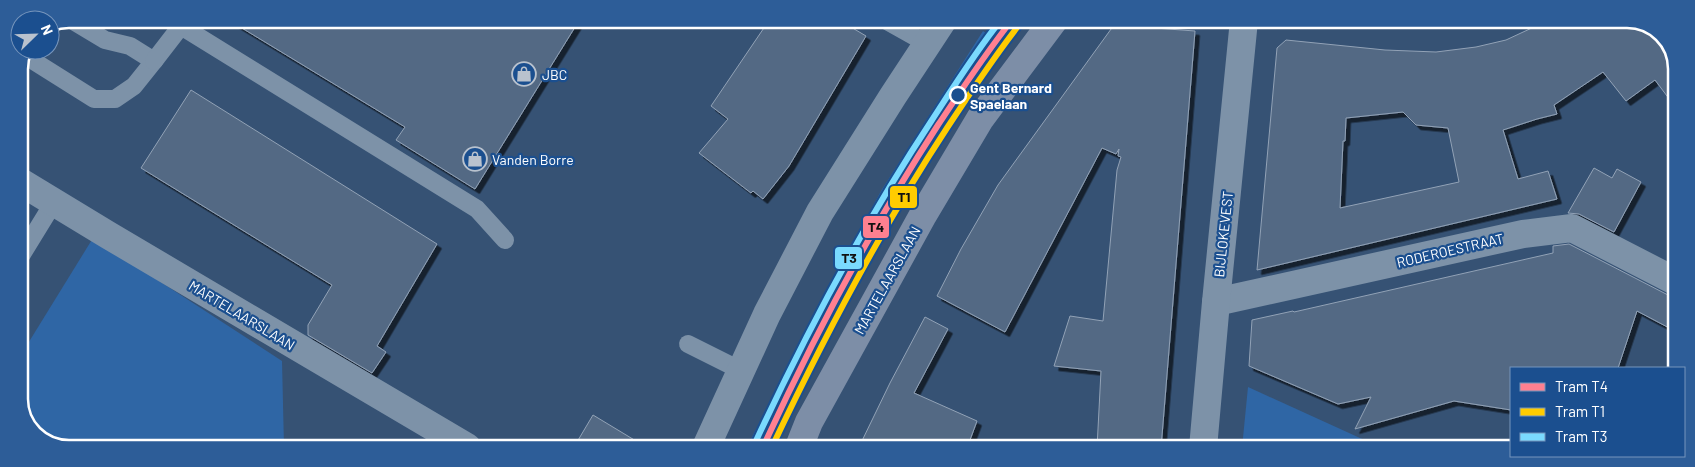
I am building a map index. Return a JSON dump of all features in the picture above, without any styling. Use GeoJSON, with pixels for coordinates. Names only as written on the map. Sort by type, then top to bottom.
{"type":"FeatureCollection","features":[{"type":"Feature","properties":{"kind":"main road","name":"MARTELAARSLAAN"},"geometry":{"type":"LineString","coordinates":[[802,440],[810,422],[923,215],[980,119],[1048,28]]}},
{"type":"Feature","properties":{"kind":"street"},"geometry":{"type":"LineString","coordinates":[[709,440],[767,314],[820,212],[936,28]]}},
{"type":"Feature","properties":{"kind":"street","name":"BIJLOKEVEST"},"geometry":{"type":"LineString","coordinates":[[1204,440],[1243,28]]}},
{"type":"Feature","properties":{"kind":"street","name":"MARTELAARSLAAN"},"geometry":{"type":"LineString","coordinates":[[28,186],[455,440]]}},
{"type":"Feature","properties":{"kind":"street","name":"RODEROESTRAAT"},"geometry":{"type":"LineString","coordinates":[[1216,302],[1523,234],[1572,228],[1668,277]]}},
{"type":"Feature","properties":{"kind":"lane"},"geometry":{"type":"LineString","coordinates":[[85,28],[105,40],[130,46],[154,61]]}},
{"type":"Feature","properties":{"kind":"lane"},"geometry":{"type":"LineString","coordinates":[[32,60],[94,99],[115,99],[134,86],[179,28]]}},
{"type":"Feature","properties":{"kind":"lane"},"geometry":{"type":"LineString","coordinates":[[183,28],[477,209],[506,240]]}},
{"type":"Feature","properties":{"kind":"lane"},"geometry":{"type":"LineString","coordinates":[[899,28],[926,43]]}},
{"type":"Feature","properties":{"kind":"lane"},"geometry":{"type":"LineString","coordinates":[[28,244],[54,202]]}},
{"type":"Feature","properties":{"kind":"lane"},"geometry":{"type":"LineString","coordinates":[[688,344],[740,370]]}},
{"type":"Feature","properties":{"kind":"shaded area"},"geometry":{"type":"Polygon","coordinates":[[[983,31],[990,36],[886,194],[805,340],[756,440],[751,440],[802,339],[881,191],[983,31]]]}},
{"type":"Feature","properties":{"kind":"shaded area"},"geometry":{"type":"Polygon","coordinates":[[[93,238],[282,361],[284,440],[69,440],[58,438],[46,433],[36,423],[30,412],[28,401],[28,343],[93,238]]]}},
{"type":"Feature","properties":{"kind":"shaded area"},"geometry":{"type":"Polygon","coordinates":[[[1248,387],[1364,440],[1243,440],[1248,387]]]}},
{"type":"Feature","properties":{"kind":"building"},"geometry":{"type":"Polygon","coordinates":[[[242,28],[574,28],[475,189],[396,140],[405,127],[242,28]]]}},
{"type":"Feature","properties":{"kind":"building"},"geometry":{"type":"Polygon","coordinates":[[[764,28],[852,28],[866,36],[789,166],[763,199],[753,191],[751,193],[699,153],[728,119],[711,106],[764,28]]]}},
{"type":"Feature","properties":{"kind":"building"},"geometry":{"type":"Polygon","coordinates":[[[1112,28],[1154,28],[1195,31],[1162,440],[1097,440],[1101,371],[1054,366],[1070,316],[1103,321],[1117,170],[1121,157],[1118,156],[1119,149],[1116,154],[1102,148],[1005,332],[937,296],[961,249],[998,185],[1112,28]]]}},
{"type":"Feature","properties":{"kind":"building"},"geometry":{"type":"Polygon","coordinates":[[[1532,28],[1637,29],[1647,33],[1662,48],[1667,61],[1667,96],[1655,80],[1626,101],[1603,72],[1554,105],[1557,114],[1503,130],[1518,179],[1548,171],[1557,199],[1257,270],[1277,48],[1286,40],[1385,50],[1436,52],[1476,47],[1506,40],[1532,28]],[[1403,112],[1346,118],[1340,208],[1459,182],[1448,128],[1416,125],[1403,112]]]}},
{"type":"Feature","properties":{"kind":"building"},"geometry":{"type":"Polygon","coordinates":[[[191,90],[437,244],[377,346],[386,352],[372,373],[308,335],[308,325],[332,285],[141,168],[191,90]]]}},
{"type":"Feature","properties":{"kind":"building"},"geometry":{"type":"Polygon","coordinates":[[[1594,168],[1612,178],[1617,169],[1641,182],[1614,232],[1579,214],[1568,213],[1594,168]]]}},
{"type":"Feature","properties":{"kind":"building"},"geometry":{"type":"Polygon","coordinates":[[[1569,244],[1668,295],[1668,327],[1637,311],[1618,367],[1510,367],[1510,410],[1454,401],[1355,429],[1371,397],[1338,404],[1249,366],[1252,320],[1553,253],[1553,246],[1569,244]]]}},
{"type":"Feature","properties":{"kind":"building"},"geometry":{"type":"Polygon","coordinates":[[[925,317],[948,329],[914,393],[977,421],[970,440],[862,440],[925,317]]]}},
{"type":"Feature","properties":{"kind":"building"},"geometry":{"type":"Polygon","coordinates":[[[593,415],[634,440],[578,440],[593,415]]]}},
{"type":"Feature","properties":{"kind":"tram line","name":"T3"},"geometry":{"type":"LineString","coordinates":[[756,440],[816,319],[883,198],[974,56],[995,28]]}},
{"type":"Feature","properties":{"kind":"tram line","name":"T4"},"geometry":{"type":"LineString","coordinates":[[766,440],[823,323],[890,203],[938,125],[1006,28]]}},
{"type":"Feature","properties":{"kind":"tram line","name":"T1"},"geometry":{"type":"LineString","coordinates":[[775,440],[854,284],[899,205],[964,102],[1017,28]]}},
{"type":"Feature","properties":{"kind":"place","name":"JBC"},"geometry":{"type":"Point","coordinates":[524,74]}},
{"type":"Feature","properties":{"kind":"place","name":"Gent Bernard Spaelaan"},"geometry":{"type":"Point","coordinates":[958,95]}},
{"type":"Feature","properties":{"kind":"place","name":"Vanden Borre"},"geometry":{"type":"Point","coordinates":[475,159]}}]}
